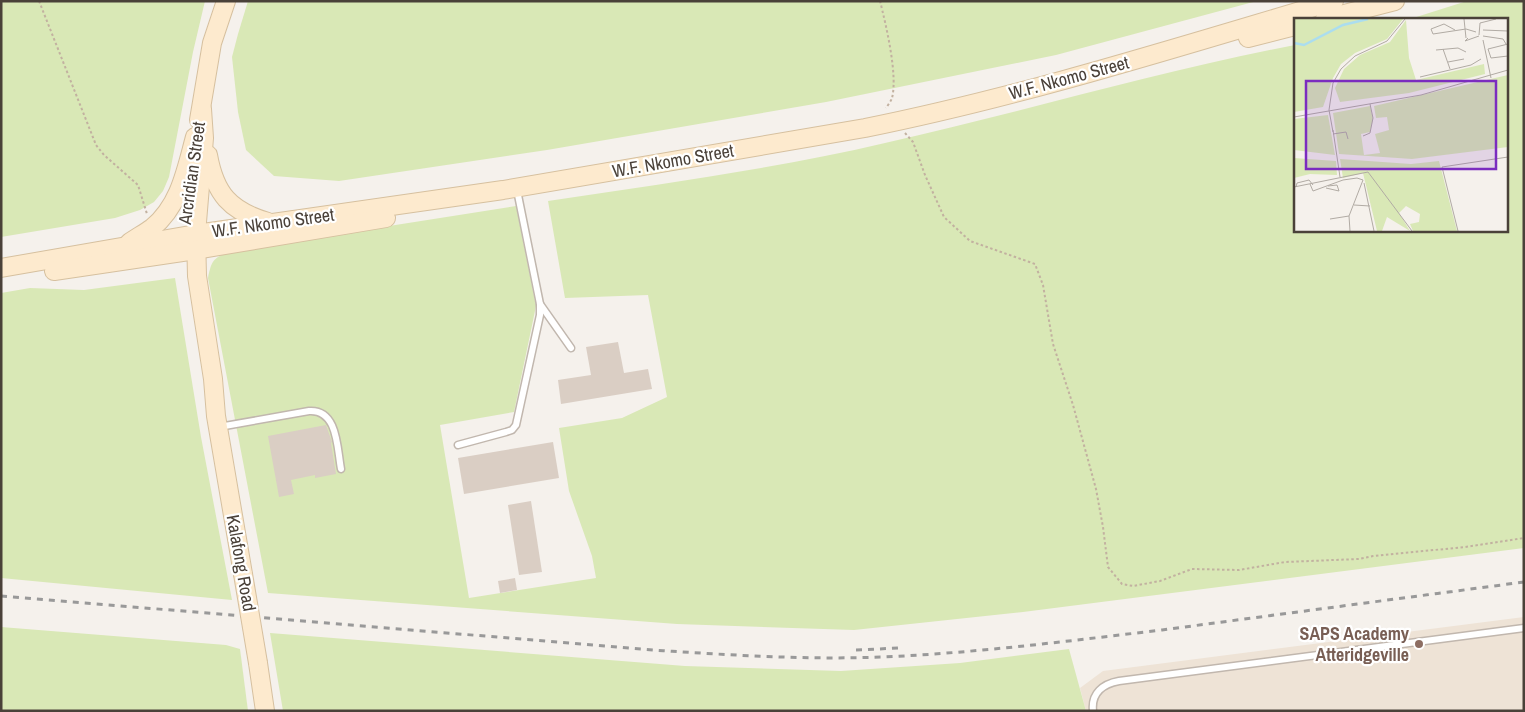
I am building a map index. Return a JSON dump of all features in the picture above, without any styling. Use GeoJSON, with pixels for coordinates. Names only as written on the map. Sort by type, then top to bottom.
{"type":"FeatureCollection","features":[{"type":"Feature","properties":{"kind":"main road","name":"Arcridian Street"},"geometry":{"type":"LineString","coordinates":[[189,243],[202,109],[212,43],[226,1]]}},
{"type":"Feature","properties":{"kind":"main road","name":"W.F. Nkomo Street"},"geometry":{"type":"LineString","coordinates":[[1,268],[124,246],[189,243],[328,228],[882,125],[924,116],[1152,56],[1334,1]]}},
{"type":"Feature","properties":{"kind":"main road"},"geometry":{"type":"LineString","coordinates":[[1329,18],[1394,1]]}},
{"type":"Feature","properties":{"kind":"main road","name":"W.F. Nkomo Street"},"geometry":{"type":"LineString","coordinates":[[1,279],[189,243],[272,223],[516,192],[900,128],[998,106],[1294,26]]}},
{"type":"Feature","properties":{"kind":"main road"},"geometry":{"type":"LineString","coordinates":[[124,246],[152,227],[175,202],[200,137]]}},
{"type":"Feature","properties":{"kind":"main road"},"geometry":{"type":"LineString","coordinates":[[200,137],[214,181],[220,192],[236,208],[246,214],[272,223]]}},
{"type":"Feature","properties":{"kind":"main road","name":"Kalafong Road"},"geometry":{"type":"LineString","coordinates":[[189,243],[189,296],[205,382],[217,422],[265,711]]}},
{"type":"Feature","properties":{"kind":"lane"},"geometry":{"type":"LineString","coordinates":[[458,445],[512,430],[516,424],[540,315],[540,304],[516,192]]}},
{"type":"Feature","properties":{"kind":"lane"},"geometry":{"type":"LineString","coordinates":[[540,304],[571,348]]}},
{"type":"Feature","properties":{"kind":"lane"},"geometry":{"type":"LineString","coordinates":[[217,422],[318,411],[327,416],[332,422],[342,469]]}},
{"type":"Feature","properties":{"kind":"lane"},"geometry":{"type":"LineString","coordinates":[[1093,711],[1094,698],[1099,690],[1109,683],[1119,681],[1524,628]]}},
{"type":"Feature","properties":{"kind":"path"},"geometry":{"type":"LineString","coordinates":[[40,1],[96,145],[104,155],[138,185],[152,227]]}},
{"type":"Feature","properties":{"kind":"path"},"geometry":{"type":"LineString","coordinates":[[880,1],[894,79],[892,99],[884,112],[882,125]]}},
{"type":"Feature","properties":{"kind":"path"},"geometry":{"type":"LineString","coordinates":[[900,128],[913,142],[925,175],[944,216],[970,241],[1035,264],[1043,285],[1053,344],[1083,438],[1096,489],[1108,567],[1122,584],[1133,586],[1160,581],[1192,569],[1239,570],[1285,562],[1359,559],[1524,538]]}},
{"type":"Feature","properties":{"kind":"shaded area","name":"SAPS Academy Atteridgeville"},"geometry":{"type":"Polygon","coordinates":[[[1524,617],[1524,711],[1086,711],[1080,688],[1103,671],[1524,617]]]}},
{"type":"Feature","properties":{"kind":"green space"},"geometry":{"type":"Polygon","coordinates":[[[1,1],[205,1],[193,52],[169,177],[163,191],[154,202],[140,210],[115,218],[1,237],[1,1]]]}},
{"type":"Feature","properties":{"kind":"green space"},"geometry":{"type":"Polygon","coordinates":[[[248,1],[1257,1],[1056,55],[826,102],[547,150],[339,181],[274,176],[246,150],[238,112],[232,57],[248,1]]]}},
{"type":"Feature","properties":{"kind":"green space"},"geometry":{"type":"Polygon","coordinates":[[[1467,1],[1524,1],[1524,548],[1023,612],[854,630],[677,624],[268,593],[208,278],[214,260],[224,254],[230,251],[516,206],[536,306],[514,412],[440,425],[469,598],[596,578],[592,556],[569,491],[559,428],[622,418],[667,397],[648,295],[565,298],[548,201],[801,161],[936,131],[1192,67],[1294,45],[1294,231],[1508,231],[1508,18],[1413,18],[1467,1]]]}},
{"type":"Feature","properties":{"kind":"green space"},"geometry":{"type":"Polygon","coordinates":[[[175,278],[201,437],[232,600],[1,578],[1,293],[30,288],[84,290],[175,278]]]}},
{"type":"Feature","properties":{"kind":"green space"},"geometry":{"type":"Polygon","coordinates":[[[1,627],[226,645],[240,649],[248,711],[1,711],[1,627]]]}},
{"type":"Feature","properties":{"kind":"green space"},"geometry":{"type":"Polygon","coordinates":[[[270,633],[685,666],[841,671],[960,663],[1069,649],[1086,711],[283,711],[270,633]]]}},
{"type":"Feature","properties":{"kind":"building"},"geometry":{"type":"Polygon","coordinates":[[[618,342],[624,373],[648,369],[652,389],[561,404],[558,380],[591,375],[586,347],[618,342]]]}},
{"type":"Feature","properties":{"kind":"building"},"geometry":{"type":"Polygon","coordinates":[[[326,425],[332,442],[336,474],[315,478],[315,475],[291,480],[294,494],[279,497],[268,436],[326,425]]]}},
{"type":"Feature","properties":{"kind":"building"},"geometry":{"type":"Polygon","coordinates":[[[553,442],[559,478],[464,494],[458,458],[553,442]]]}},
{"type":"Feature","properties":{"kind":"building"},"geometry":{"type":"Polygon","coordinates":[[[531,501],[542,572],[519,575],[508,505],[531,501]]]}},
{"type":"Feature","properties":{"kind":"building"},"geometry":{"type":"Polygon","coordinates":[[[515,578],[517,590],[500,593],[498,581],[515,578]]]}},
{"type":"Feature","properties":{"kind":"railway"},"geometry":{"type":"LineString","coordinates":[[1,596],[653,650],[710,654],[853,658],[987,650],[1162,630],[1524,582]]}},
{"type":"Feature","properties":{"kind":"railway"},"geometry":{"type":"LineString","coordinates":[[856,650],[899,648]]}},
{"type":"Feature","properties":{"kind":"place","name":"SAPS Academy Atteridgeville"},"geometry":{"type":"Point","coordinates":[1419,644]}}]}
